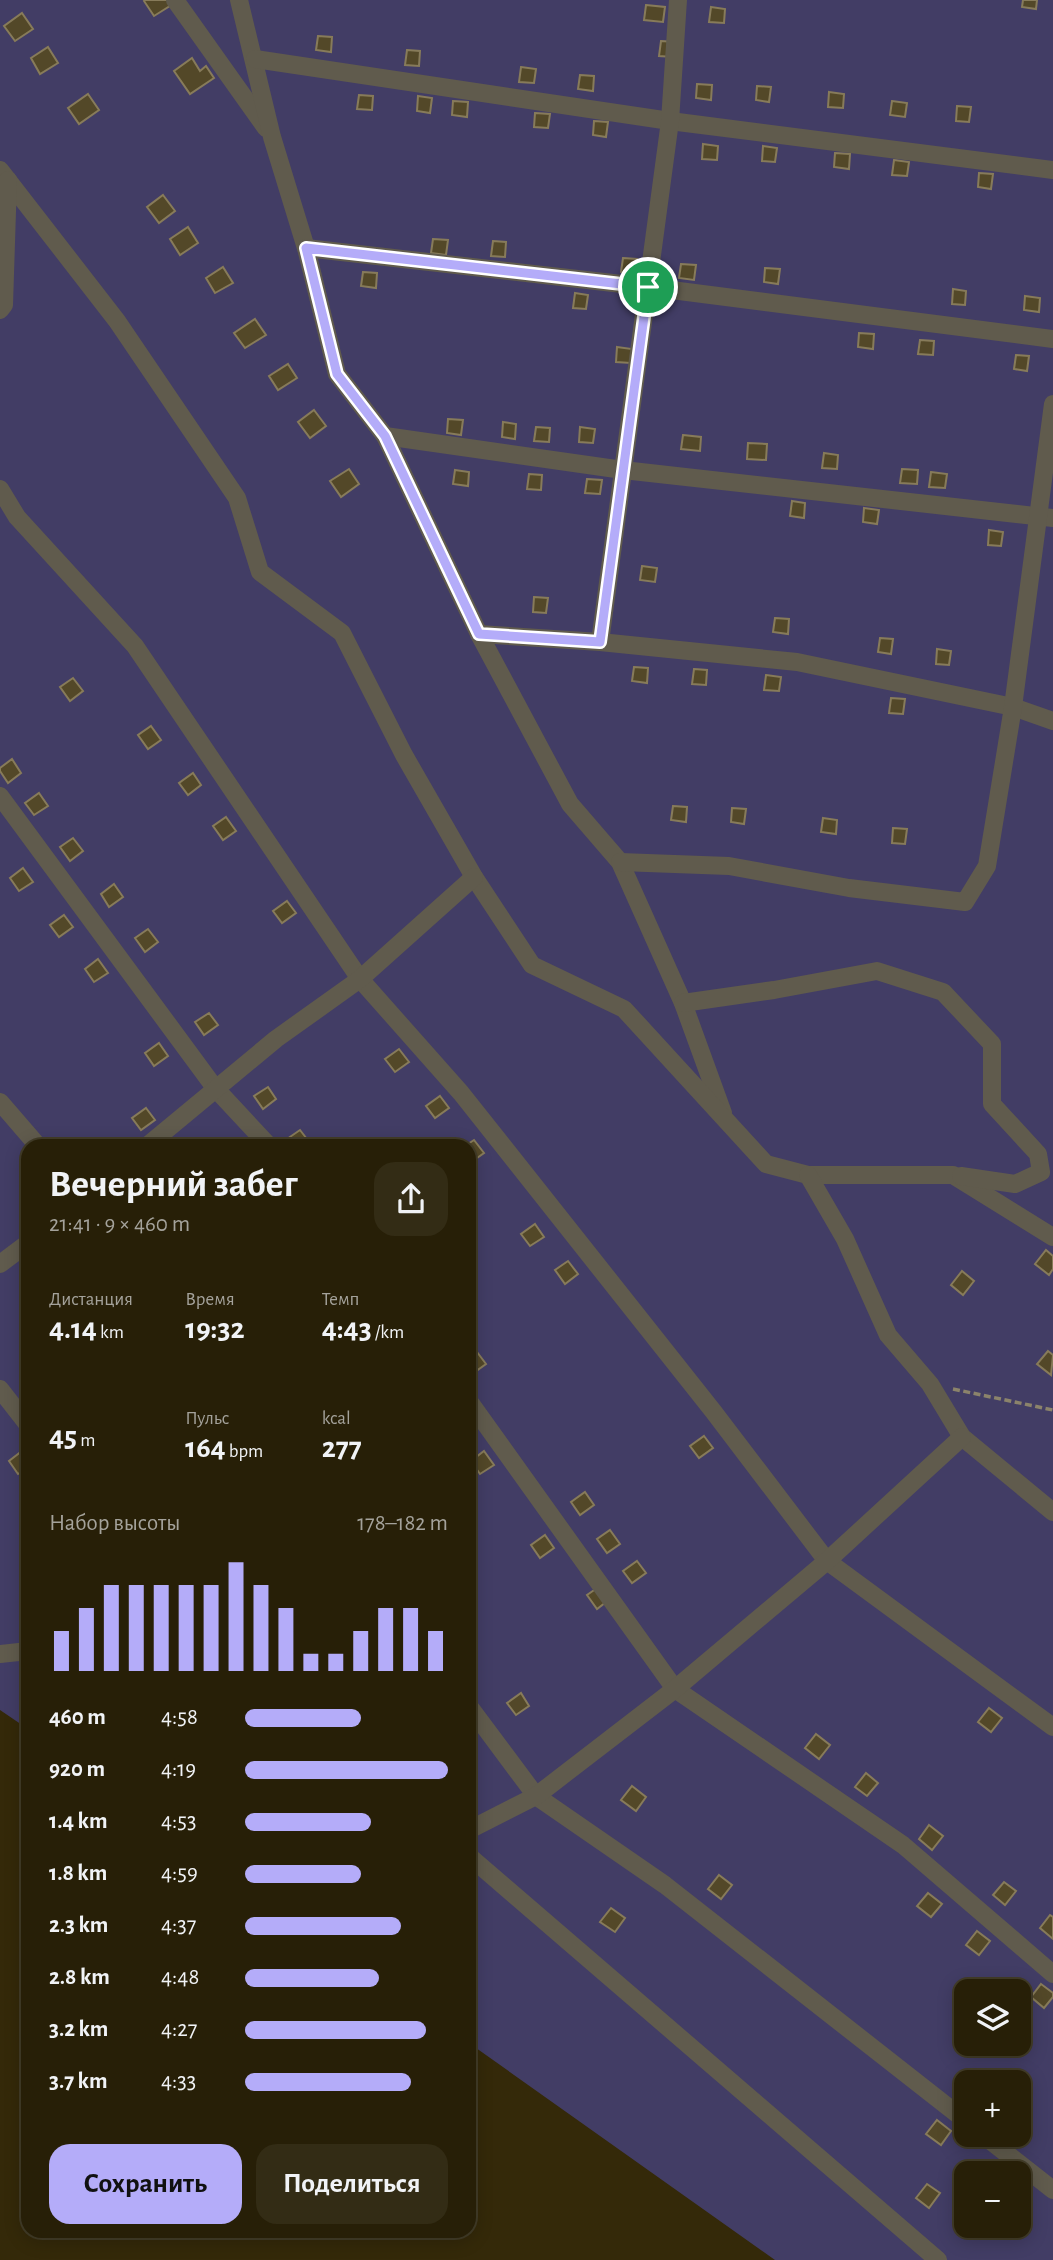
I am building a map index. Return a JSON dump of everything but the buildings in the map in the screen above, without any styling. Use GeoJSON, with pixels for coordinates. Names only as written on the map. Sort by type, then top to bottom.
{"type":"FeatureCollection","features":[{"type":"Feature","properties":{"kind":"street"},"geometry":{"type":"LineString","coordinates":[[175,0],[272,137]]}},
{"type":"Feature","properties":{"kind":"street"},"geometry":{"type":"LineString","coordinates":[[239,0],[272,137],[306,248],[337,374],[385,436],[479,634],[570,804],[620,862],[683,1003],[726,1122]]}},
{"type":"Feature","properties":{"kind":"street"},"geometry":{"type":"LineString","coordinates":[[600,642],[670,121],[678,0]]}},
{"type":"Feature","properties":{"kind":"street"},"geometry":{"type":"LineString","coordinates":[[255,59],[670,121],[1053,170]]}},
{"type":"Feature","properties":{"kind":"street"},"geometry":{"type":"LineString","coordinates":[[0,310],[4,305],[4,175]]}},
{"type":"Feature","properties":{"kind":"street"},"geometry":{"type":"LineString","coordinates":[[4,175],[117,321],[237,498],[260,572],[342,633],[404,755],[474,877],[532,965],[625,1009],[766,1164],[808,1175],[953,1175],[1015,1184],[1041,1172],[1038,1154],[992,1104],[992,1044],[943,992],[877,971],[683,1003]]}},
{"type":"Feature","properties":{"kind":"street"},"geometry":{"type":"LineString","coordinates":[[306,248],[648,287],[1053,339]]}},
{"type":"Feature","properties":{"kind":"street"},"geometry":{"type":"LineString","coordinates":[[620,862],[729,866],[849,888],[965,902],[987,866],[1046,517],[1053,404]]}},
{"type":"Feature","properties":{"kind":"street"},"geometry":{"type":"LineString","coordinates":[[385,436],[623,470],[1046,517]]}},
{"type":"Feature","properties":{"kind":"street"},"geometry":{"type":"LineString","coordinates":[[0,489],[17,517],[135,646],[360,979],[469,1104],[713,1411],[827,1561],[1053,1727]]}},
{"type":"Feature","properties":{"kind":"street"},"geometry":{"type":"LineString","coordinates":[[479,634],[600,642],[797,662],[1013,706],[1053,721]]}},
{"type":"Feature","properties":{"kind":"street"},"geometry":{"type":"LineString","coordinates":[[0,796],[215,1088],[262,1139]]}},
{"type":"Feature","properties":{"kind":"street"},"geometry":{"type":"LineString","coordinates":[[155,1139],[276,1039],[360,979],[474,877]]}},
{"type":"Feature","properties":{"kind":"street"},"geometry":{"type":"LineString","coordinates":[[0,1102],[32,1139]]}},
{"type":"Feature","properties":{"kind":"street"},"geometry":{"type":"LineString","coordinates":[[808,1175],[845,1239],[888,1335],[930,1384],[962,1437],[1053,1512]]}},
{"type":"Feature","properties":{"kind":"street"},"geometry":{"type":"LineString","coordinates":[[953,1175],[1053,1237]]}},
{"type":"Feature","properties":{"kind":"street"},"geometry":{"type":"LineString","coordinates":[[0,1264],[21,1248]]}},
{"type":"Feature","properties":{"kind":"street"},"geometry":{"type":"LineString","coordinates":[[0,1389],[21,1416]]}},
{"type":"Feature","properties":{"kind":"street"},"geometry":{"type":"LineString","coordinates":[[476,1411],[675,1689],[903,1845],[1053,1974]]}},
{"type":"Feature","properties":{"kind":"street"},"geometry":{"type":"LineString","coordinates":[[476,1826],[536,1796],[675,1689],[827,1561],[962,1437]]}},
{"type":"Feature","properties":{"kind":"street"},"geometry":{"type":"LineString","coordinates":[[0,1654],[21,1652]]}},
{"type":"Feature","properties":{"kind":"street"},"geometry":{"type":"LineString","coordinates":[[476,1715],[536,1796],[665,1885],[954,2112]]}},
{"type":"Feature","properties":{"kind":"street"},"geometry":{"type":"LineString","coordinates":[[476,1862],[938,2260]]}},
{"type":"Feature","properties":{"kind":"street"},"geometry":{"type":"LineString","coordinates":[[998,2147],[1053,2190]]}},
{"type":"Feature","properties":{"kind":"path"},"geometry":{"type":"LineString","coordinates":[[930,1384],[1053,1410]]}},
{"type":"Feature","properties":{"kind":"shaded area"},"geometry":{"type":"Polygon","coordinates":[[[0,0],[1053,0],[1053,2260],[775,2260],[476,2048],[476,1139],[21,1139],[21,1724],[0,1710],[0,0]]]}},
{"type":"Feature","properties":{"kind":"route"},"geometry":{"type":"LineString","coordinates":[[306,248],[648,287],[600,642],[479,634],[385,436],[337,374],[306,248]]}}]}
